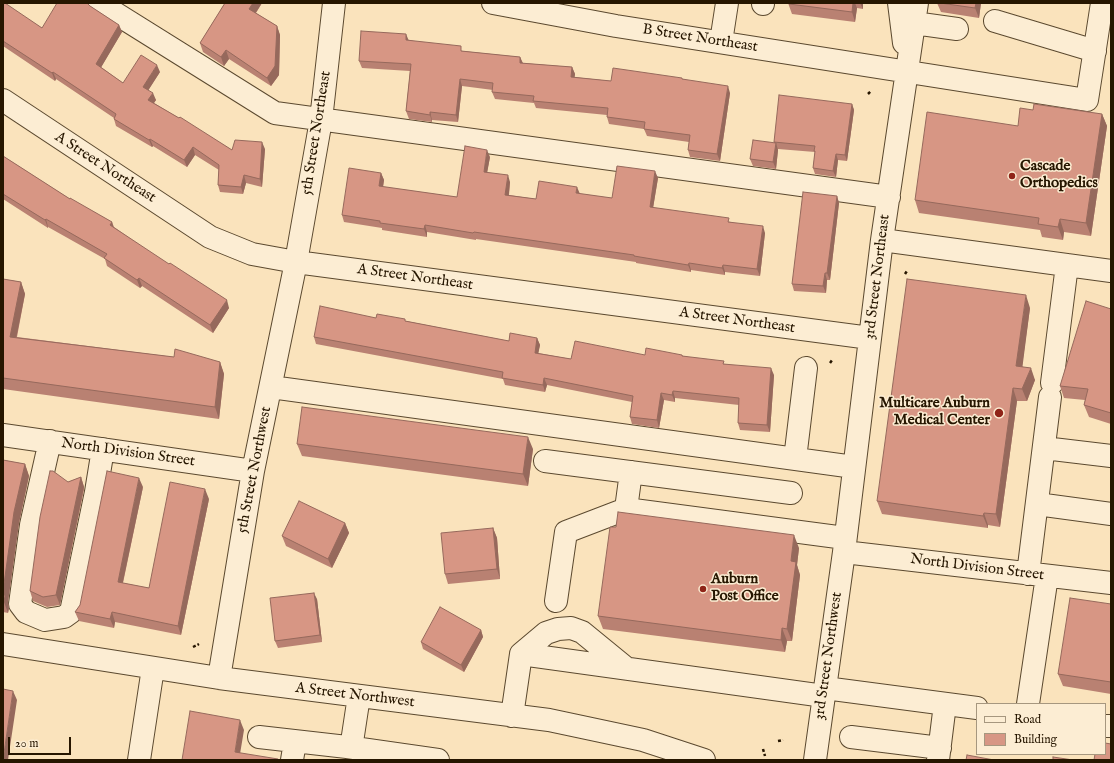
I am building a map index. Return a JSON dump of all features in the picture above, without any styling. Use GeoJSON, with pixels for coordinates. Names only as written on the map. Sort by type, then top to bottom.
{"type":"FeatureCollection","features":[{"type":"Feature","properties":{"kind":"street"},"geometry":{"type":"LineString","coordinates":[[99,3],[275,113],[888,197]]}},
{"type":"Feature","properties":{"kind":"street","name":"5th Street Northeast"},"geometry":{"type":"LineString","coordinates":[[296,262],[322,120],[334,3]]}},
{"type":"Feature","properties":{"kind":"street","name":"B Street Northeast"},"geometry":{"type":"LineString","coordinates":[[493,3],[586,20],[1087,100],[1095,51]]}},
{"type":"Feature","properties":{"kind":"street"},"geometry":{"type":"LineString","coordinates":[[721,42],[727,3]]}},
{"type":"Feature","properties":{"kind":"street"},"geometry":{"type":"LineString","coordinates":[[899,3],[907,72]]}},
{"type":"Feature","properties":{"kind":"street"},"geometry":{"type":"LineString","coordinates":[[995,20],[1095,51],[1102,3]]}},
{"type":"Feature","properties":{"kind":"street"},"geometry":{"type":"LineString","coordinates":[[916,13],[957,29]]}},
{"type":"Feature","properties":{"kind":"street","name":"3rd Street Northeast"},"geometry":{"type":"LineString","coordinates":[[845,545],[882,240],[916,13]]}},
{"type":"Feature","properties":{"kind":"street","name":"A Street Northeast"},"geometry":{"type":"LineString","coordinates":[[3,100],[210,237],[252,254],[296,262],[870,338]]}},
{"type":"Feature","properties":{"kind":"street"},"geometry":{"type":"LineString","coordinates":[[882,240],[1111,270]]}},
{"type":"Feature","properties":{"kind":"street","name":"5th Street Northwest"},"geometry":{"type":"LineString","coordinates":[[218,678],[253,471],[296,262]]}},
{"type":"Feature","properties":{"kind":"street"},"geometry":{"type":"LineString","coordinates":[[1028,703],[1038,575],[1037,504],[1067,265]]}},
{"type":"Feature","properties":{"kind":"street"},"geometry":{"type":"LineString","coordinates":[[795,458],[806,368]]}},
{"type":"Feature","properties":{"kind":"street"},"geometry":{"type":"LineString","coordinates":[[271,387],[854,467]]}},
{"type":"Feature","properties":{"kind":"street","name":"North Division Street"},"geometry":{"type":"LineString","coordinates":[[3,435],[253,471]]}},
{"type":"Feature","properties":{"kind":"street"},"geometry":{"type":"LineString","coordinates":[[50,442],[30,525],[20,604],[26,612],[45,620],[64,617],[71,612],[96,492],[103,449]]}},
{"type":"Feature","properties":{"kind":"street"},"geometry":{"type":"LineString","coordinates":[[1044,448],[1111,456]]}},
{"type":"Feature","properties":{"kind":"street"},"geometry":{"type":"LineString","coordinates":[[545,461],[791,494]]}},
{"type":"Feature","properties":{"kind":"street"},"geometry":{"type":"LineString","coordinates":[[556,601],[566,532],[626,509],[631,472]]}},
{"type":"Feature","properties":{"kind":"street"},"geometry":{"type":"LineString","coordinates":[[1037,504],[1111,514]]}},
{"type":"Feature","properties":{"kind":"street","name":"North Division Street"},"geometry":{"type":"LineString","coordinates":[[626,509],[1038,575],[1111,584]]}},
{"type":"Feature","properties":{"kind":"street","name":"3rd Street Northwest"},"geometry":{"type":"LineString","coordinates":[[815,760],[845,545]]}},
{"type":"Feature","properties":{"kind":"street"},"geometry":{"type":"LineString","coordinates":[[512,716],[521,654],[546,633],[558,629],[571,628],[582,632],[626,668]]}},
{"type":"Feature","properties":{"kind":"street","name":"A Street Northwest"},"geometry":{"type":"LineString","coordinates":[[3,644],[218,678],[549,720],[643,740],[704,760]]}},
{"type":"Feature","properties":{"kind":"street"},"geometry":{"type":"LineString","coordinates":[[521,654],[824,692],[976,708]]}},
{"type":"Feature","properties":{"kind":"street"},"geometry":{"type":"LineString","coordinates":[[139,760],[153,668]]}},
{"type":"Feature","properties":{"kind":"street"},"geometry":{"type":"LineString","coordinates":[[347,747],[352,742],[359,696]]}},
{"type":"Feature","properties":{"kind":"street"},"geometry":{"type":"LineString","coordinates":[[852,737],[939,754],[946,704]]}},
{"type":"Feature","properties":{"kind":"street"},"geometry":{"type":"LineString","coordinates":[[259,738],[293,751],[347,747],[438,760]]}},
{"type":"Feature","properties":{"kind":"path"},"geometry":{"type":"LineString","coordinates":[[868,94],[871,91]]}},
{"type":"Feature","properties":{"kind":"path"},"geometry":{"type":"LineString","coordinates":[[830,363],[833,359]]}},
{"type":"Feature","properties":{"kind":"path"},"geometry":{"type":"LineString","coordinates":[[193,646],[199,644]]}},
{"type":"Feature","properties":{"kind":"path"},"geometry":{"type":"LineString","coordinates":[[778,741],[783,740]]}},
{"type":"Feature","properties":{"kind":"path"},"geometry":{"type":"LineString","coordinates":[[763,749],[765,756]]}},
{"type":"Feature","properties":{"kind":"building"},"geometry":{"type":"Polygon","coordinates":[[[3,3],[42,28],[57,3],[87,3],[119,25],[96,64],[123,83],[141,55],[157,65],[143,87],[153,93],[148,100],[179,118],[180,117],[232,150],[235,140],[262,142],[260,179],[244,175],[241,187],[218,185],[219,165],[193,147],[184,160],[114,119],[116,114],[3,41],[3,3]]]}},
{"type":"Feature","properties":{"kind":"building"},"geometry":{"type":"Polygon","coordinates":[[[225,3],[253,3],[249,9],[277,26],[275,66],[267,78],[226,50],[221,57],[200,43],[225,3]]]}},
{"type":"Feature","properties":{"kind":"building"},"geometry":{"type":"Polygon","coordinates":[[[789,3],[853,3],[852,12],[789,3]]]}},
{"type":"Feature","properties":{"kind":"building"},"geometry":{"type":"Polygon","coordinates":[[[940,3],[976,3],[975,8],[940,3]]]}},
{"type":"Feature","properties":{"kind":"building"},"geometry":{"type":"Polygon","coordinates":[[[361,31],[406,34],[406,40],[461,46],[461,51],[520,57],[520,63],[572,67],[571,77],[611,81],[613,68],[728,86],[717,154],[688,150],[690,135],[644,129],[645,122],[607,117],[608,108],[533,101],[534,96],[492,92],[493,83],[460,79],[456,115],[430,112],[430,115],[406,111],[411,64],[359,61],[361,31]]]}},
{"type":"Feature","properties":{"kind":"building"},"geometry":{"type":"Polygon","coordinates":[[[779,95],[852,104],[845,155],[836,154],[833,171],[813,168],[815,146],[774,142],[779,95]]]}},
{"type":"Feature","properties":{"kind":"building","name":"Cascade Orthopedics"},"geometry":{"type":"Polygon","coordinates":[[[1034,104],[1102,114],[1086,223],[1060,219],[1058,227],[1038,224],[1039,218],[915,200],[927,112],[1018,126],[1020,108],[1033,110],[1034,104]]]}},
{"type":"Feature","properties":{"kind":"building"},"geometry":{"type":"Polygon","coordinates":[[[753,140],[776,143],[773,162],[750,159],[753,140]]]}},
{"type":"Feature","properties":{"kind":"building"},"geometry":{"type":"Polygon","coordinates":[[[465,146],[487,150],[484,172],[508,175],[505,195],[536,199],[539,181],[577,187],[576,193],[612,198],[617,166],[655,171],[650,207],[729,218],[728,222],[763,226],[757,269],[723,265],[722,268],[689,263],[688,265],[634,255],[425,225],[424,229],[380,223],[380,221],[342,215],[349,168],[381,173],[379,186],[457,197],[465,146]]]}},
{"type":"Feature","properties":{"kind":"building"},"geometry":{"type":"Polygon","coordinates":[[[3,156],[70,199],[112,222],[110,225],[227,300],[210,325],[139,278],[137,280],[104,258],[107,254],[46,219],[45,220],[3,194],[3,156]]]}},
{"type":"Feature","properties":{"kind":"building"},"geometry":{"type":"Polygon","coordinates":[[[803,192],[837,196],[827,273],[825,273],[823,286],[792,284],[803,192]]]}},
{"type":"Feature","properties":{"kind":"building"},"geometry":{"type":"Polygon","coordinates":[[[3,279],[21,282],[10,337],[174,357],[175,349],[220,362],[215,407],[3,378],[3,279]]]}},
{"type":"Feature","properties":{"kind":"building"},"geometry":{"type":"Polygon","coordinates":[[[907,279],[1026,295],[1016,366],[1031,368],[1022,389],[1013,388],[996,514],[984,513],[983,516],[877,501],[907,279]]]}},
{"type":"Feature","properties":{"kind":"building"},"geometry":{"type":"Polygon","coordinates":[[[1086,301],[1111,309],[1111,413],[1084,405],[1088,389],[1060,386],[1086,301]]]}},
{"type":"Feature","properties":{"kind":"building"},"geometry":{"type":"Polygon","coordinates":[[[320,306],[376,318],[377,314],[405,319],[405,321],[509,341],[510,333],[537,338],[535,353],[571,359],[575,341],[645,355],[646,348],[682,356],[724,361],[723,364],[771,368],[767,425],[738,423],[739,398],[673,391],[672,395],[661,393],[657,420],[630,417],[633,396],[544,378],[543,385],[502,378],[503,372],[314,337],[320,306]]]}},
{"type":"Feature","properties":{"kind":"building"},"geometry":{"type":"Polygon","coordinates":[[[302,407],[528,437],[523,474],[297,444],[302,407]]]}},
{"type":"Feature","properties":{"kind":"building"},"geometry":{"type":"Polygon","coordinates":[[[3,460],[25,464],[14,512],[3,591],[3,460]]]}},
{"type":"Feature","properties":{"kind":"building"},"geometry":{"type":"Polygon","coordinates":[[[50,471],[53,471],[68,482],[81,477],[56,595],[43,597],[30,591],[40,517],[50,471]]]}},
{"type":"Feature","properties":{"kind":"building"},"geometry":{"type":"Polygon","coordinates":[[[107,471],[139,478],[118,582],[149,588],[170,482],[205,489],[178,626],[112,612],[110,619],[75,612],[80,605],[107,471]]]}},
{"type":"Feature","properties":{"kind":"building"},"geometry":{"type":"Polygon","coordinates":[[[299,501],[345,523],[328,559],[282,536],[299,501]]]}},
{"type":"Feature","properties":{"kind":"building","name":"Auburn Post Office"},"geometry":{"type":"Polygon","coordinates":[[[618,512],[794,535],[791,561],[796,562],[787,629],[782,628],[781,640],[598,616],[610,527],[616,527],[618,512]]]}},
{"type":"Feature","properties":{"kind":"building"},"geometry":{"type":"Polygon","coordinates":[[[493,528],[497,569],[445,574],[441,533],[493,528]]]}},
{"type":"Feature","properties":{"kind":"building"},"geometry":{"type":"Polygon","coordinates":[[[3,591],[5,596],[4,602],[3,601],[3,591]]]}},
{"type":"Feature","properties":{"kind":"building"},"geometry":{"type":"Polygon","coordinates":[[[314,593],[320,635],[275,641],[270,598],[314,593]]]}},
{"type":"Feature","properties":{"kind":"building"},"geometry":{"type":"Polygon","coordinates":[[[1070,598],[1111,604],[1111,682],[1058,674],[1070,598]]]}},
{"type":"Feature","properties":{"kind":"building"},"geometry":{"type":"Polygon","coordinates":[[[440,607],[481,630],[461,665],[421,642],[440,607]]]}},
{"type":"Feature","properties":{"kind":"building"},"geometry":{"type":"Polygon","coordinates":[[[3,689],[13,691],[3,760],[3,689]]]}},
{"type":"Feature","properties":{"kind":"building"},"geometry":{"type":"Polygon","coordinates":[[[190,711],[240,720],[235,752],[278,760],[182,760],[190,711]]]}},
{"type":"Feature","properties":{"kind":"building"},"geometry":{"type":"Polygon","coordinates":[[[1106,743],[1111,744],[1111,760],[1094,760],[1095,755],[1106,755],[1106,743]]]}},
{"type":"Feature","properties":{"kind":"building"},"geometry":{"type":"Polygon","coordinates":[[[967,755],[994,760],[966,760],[967,755]]]}},
{"type":"Feature","properties":{"kind":"building"},"geometry":{"type":"Polygon","coordinates":[[[1053,757],[1073,760],[1053,760],[1053,757]]]}},
{"type":"Feature","properties":{"kind":"place","name":"Cascade Orthopedics"},"geometry":{"type":"Point","coordinates":[1012,176]}},
{"type":"Feature","properties":{"kind":"place","name":"Multicare Auburn Medical Center"},"geometry":{"type":"Point","coordinates":[999,413]}},
{"type":"Feature","properties":{"kind":"place","name":"Auburn Post Office"},"geometry":{"type":"Point","coordinates":[703,589]}}]}
